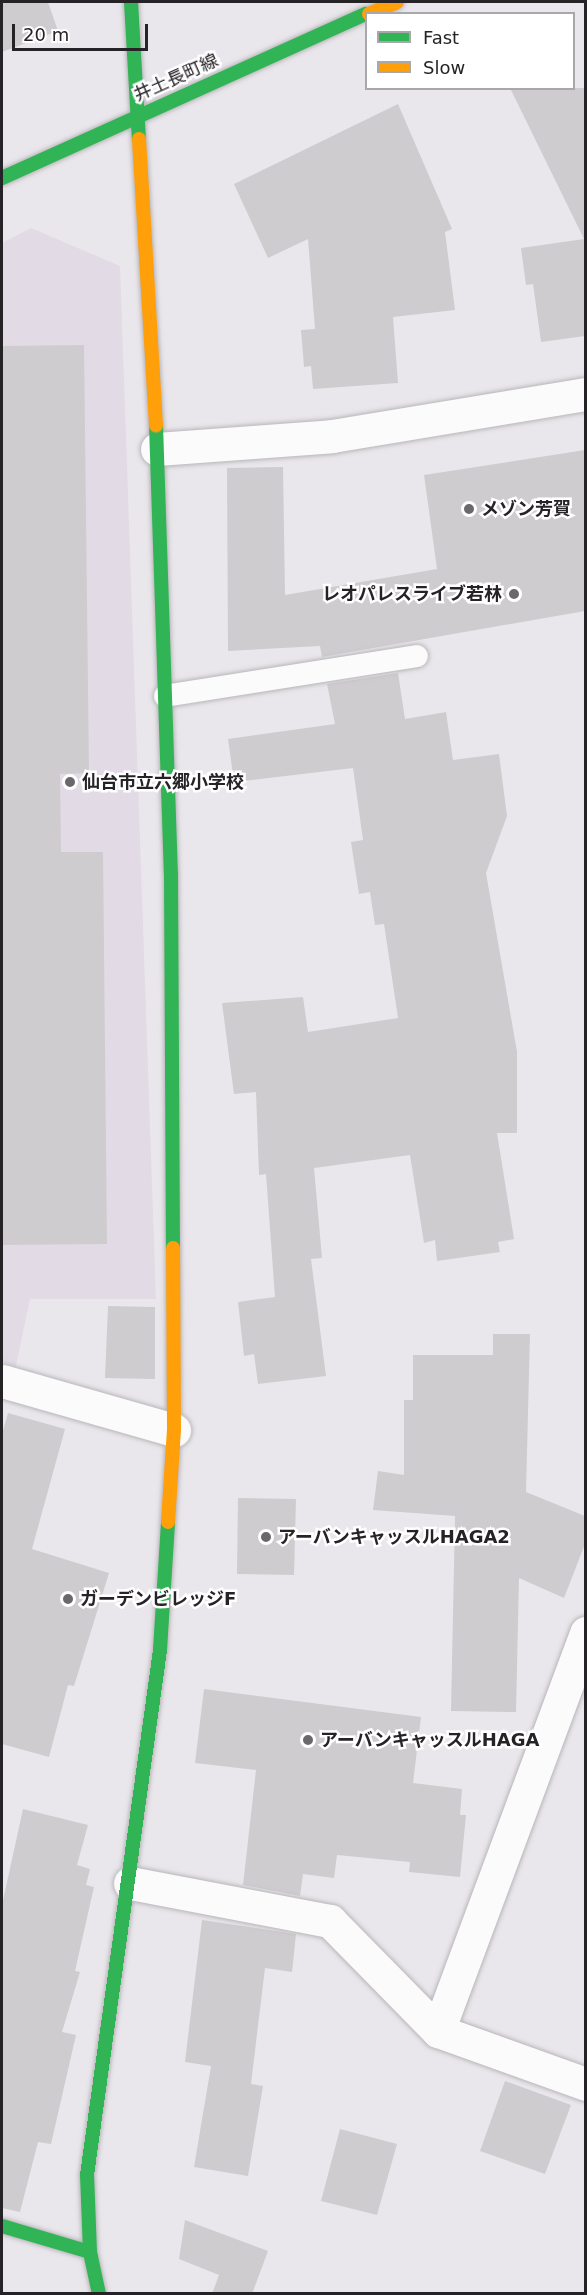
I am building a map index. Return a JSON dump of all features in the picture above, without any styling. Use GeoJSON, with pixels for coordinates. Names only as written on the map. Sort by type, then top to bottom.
{"type":"FeatureCollection","features":[{"type":"Feature","properties":{"kind":"street"},"geometry":{"type":"LineString","coordinates":[[99,2294],[90,2252],[87,2175],[130,1882],[160,1650],[174,1430],[176,1271],[165,696],[157,448],[131,2]]}},
{"type":"Feature","properties":{"kind":"street","name":"井土長町線"},"geometry":{"type":"LineString","coordinates":[[373,12],[397,2]]}},
{"type":"Feature","properties":{"kind":"street","name":"井土長町線"},"geometry":{"type":"LineString","coordinates":[[2,178],[138,114],[365,15]]}},
{"type":"Feature","properties":{"kind":"street"},"geometry":{"type":"LineString","coordinates":[[157,448],[332,436],[585,394]]}},
{"type":"Feature","properties":{"kind":"street"},"geometry":{"type":"LineString","coordinates":[[2,1381],[174,1430]]}},
{"type":"Feature","properties":{"kind":"street"},"geometry":{"type":"LineString","coordinates":[[438,2031],[585,1633]]}},
{"type":"Feature","properties":{"kind":"street"},"geometry":{"type":"LineString","coordinates":[[130,1882],[330,1921],[438,2031],[585,2084]]}},
{"type":"Feature","properties":{"kind":"street"},"geometry":{"type":"LineString","coordinates":[[2,2226],[90,2252]]}},
{"type":"Feature","properties":{"kind":"lane"},"geometry":{"type":"LineString","coordinates":[[165,696],[417,656]]}},
{"type":"Feature","properties":{"kind":"shaded area","name":"仙台市立六郷小学校"},"geometry":{"type":"Polygon","coordinates":[[[31,228],[120,266],[156,1299],[30,1299],[16,1366],[2,1362],[2,243],[31,228]]]}},
{"type":"Feature","properties":{"kind":"building"},"geometry":{"type":"Polygon","coordinates":[[[2,2],[48,2],[58,31],[2,52],[2,2]]]}},
{"type":"Feature","properties":{"kind":"building"},"geometry":{"type":"Polygon","coordinates":[[[585,88],[585,336],[541,342],[533,284],[526,285],[521,248],[584,239],[511,90],[585,88]]]}},
{"type":"Feature","properties":{"kind":"building"},"geometry":{"type":"Polygon","coordinates":[[[398,104],[452,229],[445,232],[455,310],[393,317],[398,383],[313,389],[311,366],[304,367],[301,330],[315,329],[308,239],[268,258],[234,184],[398,104]]]}},
{"type":"Feature","properties":{"kind":"building"},"geometry":{"type":"Polygon","coordinates":[[[84,345],[89,773],[60,774],[61,852],[103,852],[107,1244],[2,1245],[2,346],[84,345]]]}},
{"type":"Feature","properties":{"kind":"building"},"geometry":{"type":"Polygon","coordinates":[[[585,450],[585,611],[322,657],[320,646],[228,651],[227,468],[283,467],[285,595],[437,569],[424,475],[585,450]]]}},
{"type":"Feature","properties":{"kind":"building"},"geometry":{"type":"Polygon","coordinates":[[[398,673],[405,719],[446,712],[453,760],[499,754],[507,816],[486,873],[517,1052],[517,1133],[497,1133],[514,1239],[498,1242],[500,1252],[437,1261],[435,1240],[424,1243],[410,1155],[314,1168],[322,1258],[311,1259],[326,1376],[258,1384],[254,1354],[244,1356],[238,1302],[275,1297],[266,1174],[259,1175],[256,1092],[234,1094],[222,1003],[303,997],[308,1032],[398,1018],[384,924],[375,925],[370,892],[359,894],[351,842],[363,840],[353,768],[234,782],[228,739],[335,724],[327,684],[398,673]]]}},
{"type":"Feature","properties":{"kind":"building"},"geometry":{"type":"Polygon","coordinates":[[[108,1306],[155,1307],[155,1379],[105,1378],[108,1306]]]}},
{"type":"Feature","properties":{"kind":"building"},"geometry":{"type":"Polygon","coordinates":[[[493,1334],[530,1334],[526,1492],[585,1516],[585,1544],[564,1598],[519,1578],[516,1712],[451,1711],[455,1516],[373,1510],[378,1471],[404,1475],[404,1400],[413,1400],[413,1355],[493,1355],[493,1334]]]}},
{"type":"Feature","properties":{"kind":"building"},"geometry":{"type":"Polygon","coordinates":[[[8,1413],[65,1429],[32,1549],[109,1573],[74,1686],[68,1685],[49,1757],[2,1744],[2,1434],[8,1413]]]}},
{"type":"Feature","properties":{"kind":"building","name":"アーバンキャッスルHAGA2"},"geometry":{"type":"Polygon","coordinates":[[[238,1498],[296,1499],[294,1575],[237,1574],[238,1498]]]}},
{"type":"Feature","properties":{"kind":"building"},"geometry":{"type":"Polygon","coordinates":[[[204,1689],[421,1717],[413,1783],[462,1789],[460,1815],[466,1815],[460,1877],[409,1872],[410,1862],[337,1855],[334,1878],[303,1874],[300,1896],[243,1885],[256,1770],[195,1763],[204,1689]]]}},
{"type":"Feature","properties":{"kind":"building"},"geometry":{"type":"Polygon","coordinates":[[[23,1809],[88,1825],[77,1865],[90,1869],[86,1885],[94,1887],[75,1971],[80,1972],[62,2032],[76,2035],[51,2144],[38,2142],[20,2212],[2,2208],[2,1905],[23,1809]]]}},
{"type":"Feature","properties":{"kind":"building"},"geometry":{"type":"Polygon","coordinates":[[[202,1920],[296,1934],[292,1972],[265,1968],[251,2084],[263,2086],[248,2176],[194,2167],[211,2066],[185,2062],[202,1920]]]}},
{"type":"Feature","properties":{"kind":"building"},"geometry":{"type":"Polygon","coordinates":[[[505,2081],[571,2105],[545,2174],[480,2151],[505,2081]]]}},
{"type":"Feature","properties":{"kind":"building"},"geometry":{"type":"Polygon","coordinates":[[[340,2129],[397,2144],[377,2215],[321,2201],[340,2129]]]}},
{"type":"Feature","properties":{"kind":"building"},"geometry":{"type":"Polygon","coordinates":[[[185,2220],[268,2251],[252,2294],[212,2294],[219,2275],[179,2259],[185,2220]]]}},
{"type":"Feature","properties":{"kind":"traffic: fast"},"geometry":{"type":"LineString","coordinates":[[131,2],[139,139]]}},
{"type":"Feature","properties":{"kind":"traffic: fast"},"geometry":{"type":"LineString","coordinates":[[2,178],[365,14]]}},
{"type":"Feature","properties":{"kind":"traffic: fast"},"geometry":{"type":"LineString","coordinates":[[156,425],[171,874],[173,1248]]}},
{"type":"Feature","properties":{"kind":"traffic: fast"},"geometry":{"type":"LineString","coordinates":[[99,2294],[90,2252],[87,2175],[160,1650],[168,1522]]}},
{"type":"Feature","properties":{"kind":"traffic: fast"},"geometry":{"type":"LineString","coordinates":[[2,2226],[90,2252]]}},
{"type":"Feature","properties":{"kind":"traffic: slow"},"geometry":{"type":"LineString","coordinates":[[374,12],[397,2]]}},
{"type":"Feature","properties":{"kind":"traffic: slow"},"geometry":{"type":"LineString","coordinates":[[139,139],[156,425]]}},
{"type":"Feature","properties":{"kind":"traffic: slow"},"geometry":{"type":"LineString","coordinates":[[168,1522],[174,1430],[173,1248]]}},
{"type":"Feature","properties":{"kind":"place","name":"メゾン芳賀"},"geometry":{"type":"Point","coordinates":[469,509]}},
{"type":"Feature","properties":{"kind":"place","name":"レオパレスライブ若林"},"geometry":{"type":"Point","coordinates":[514,594]}},
{"type":"Feature","properties":{"kind":"place","name":"仙台市立六郷小学校"},"geometry":{"type":"Point","coordinates":[70,782]}},
{"type":"Feature","properties":{"kind":"place","name":"アーバンキャッスルHAGA2"},"geometry":{"type":"Point","coordinates":[266,1537]}},
{"type":"Feature","properties":{"kind":"place","name":"ガーデンビレッジF"},"geometry":{"type":"Point","coordinates":[68,1599]}},
{"type":"Feature","properties":{"kind":"place","name":"アーバンキャッスルHAGA"},"geometry":{"type":"Point","coordinates":[308,1740]}}]}
